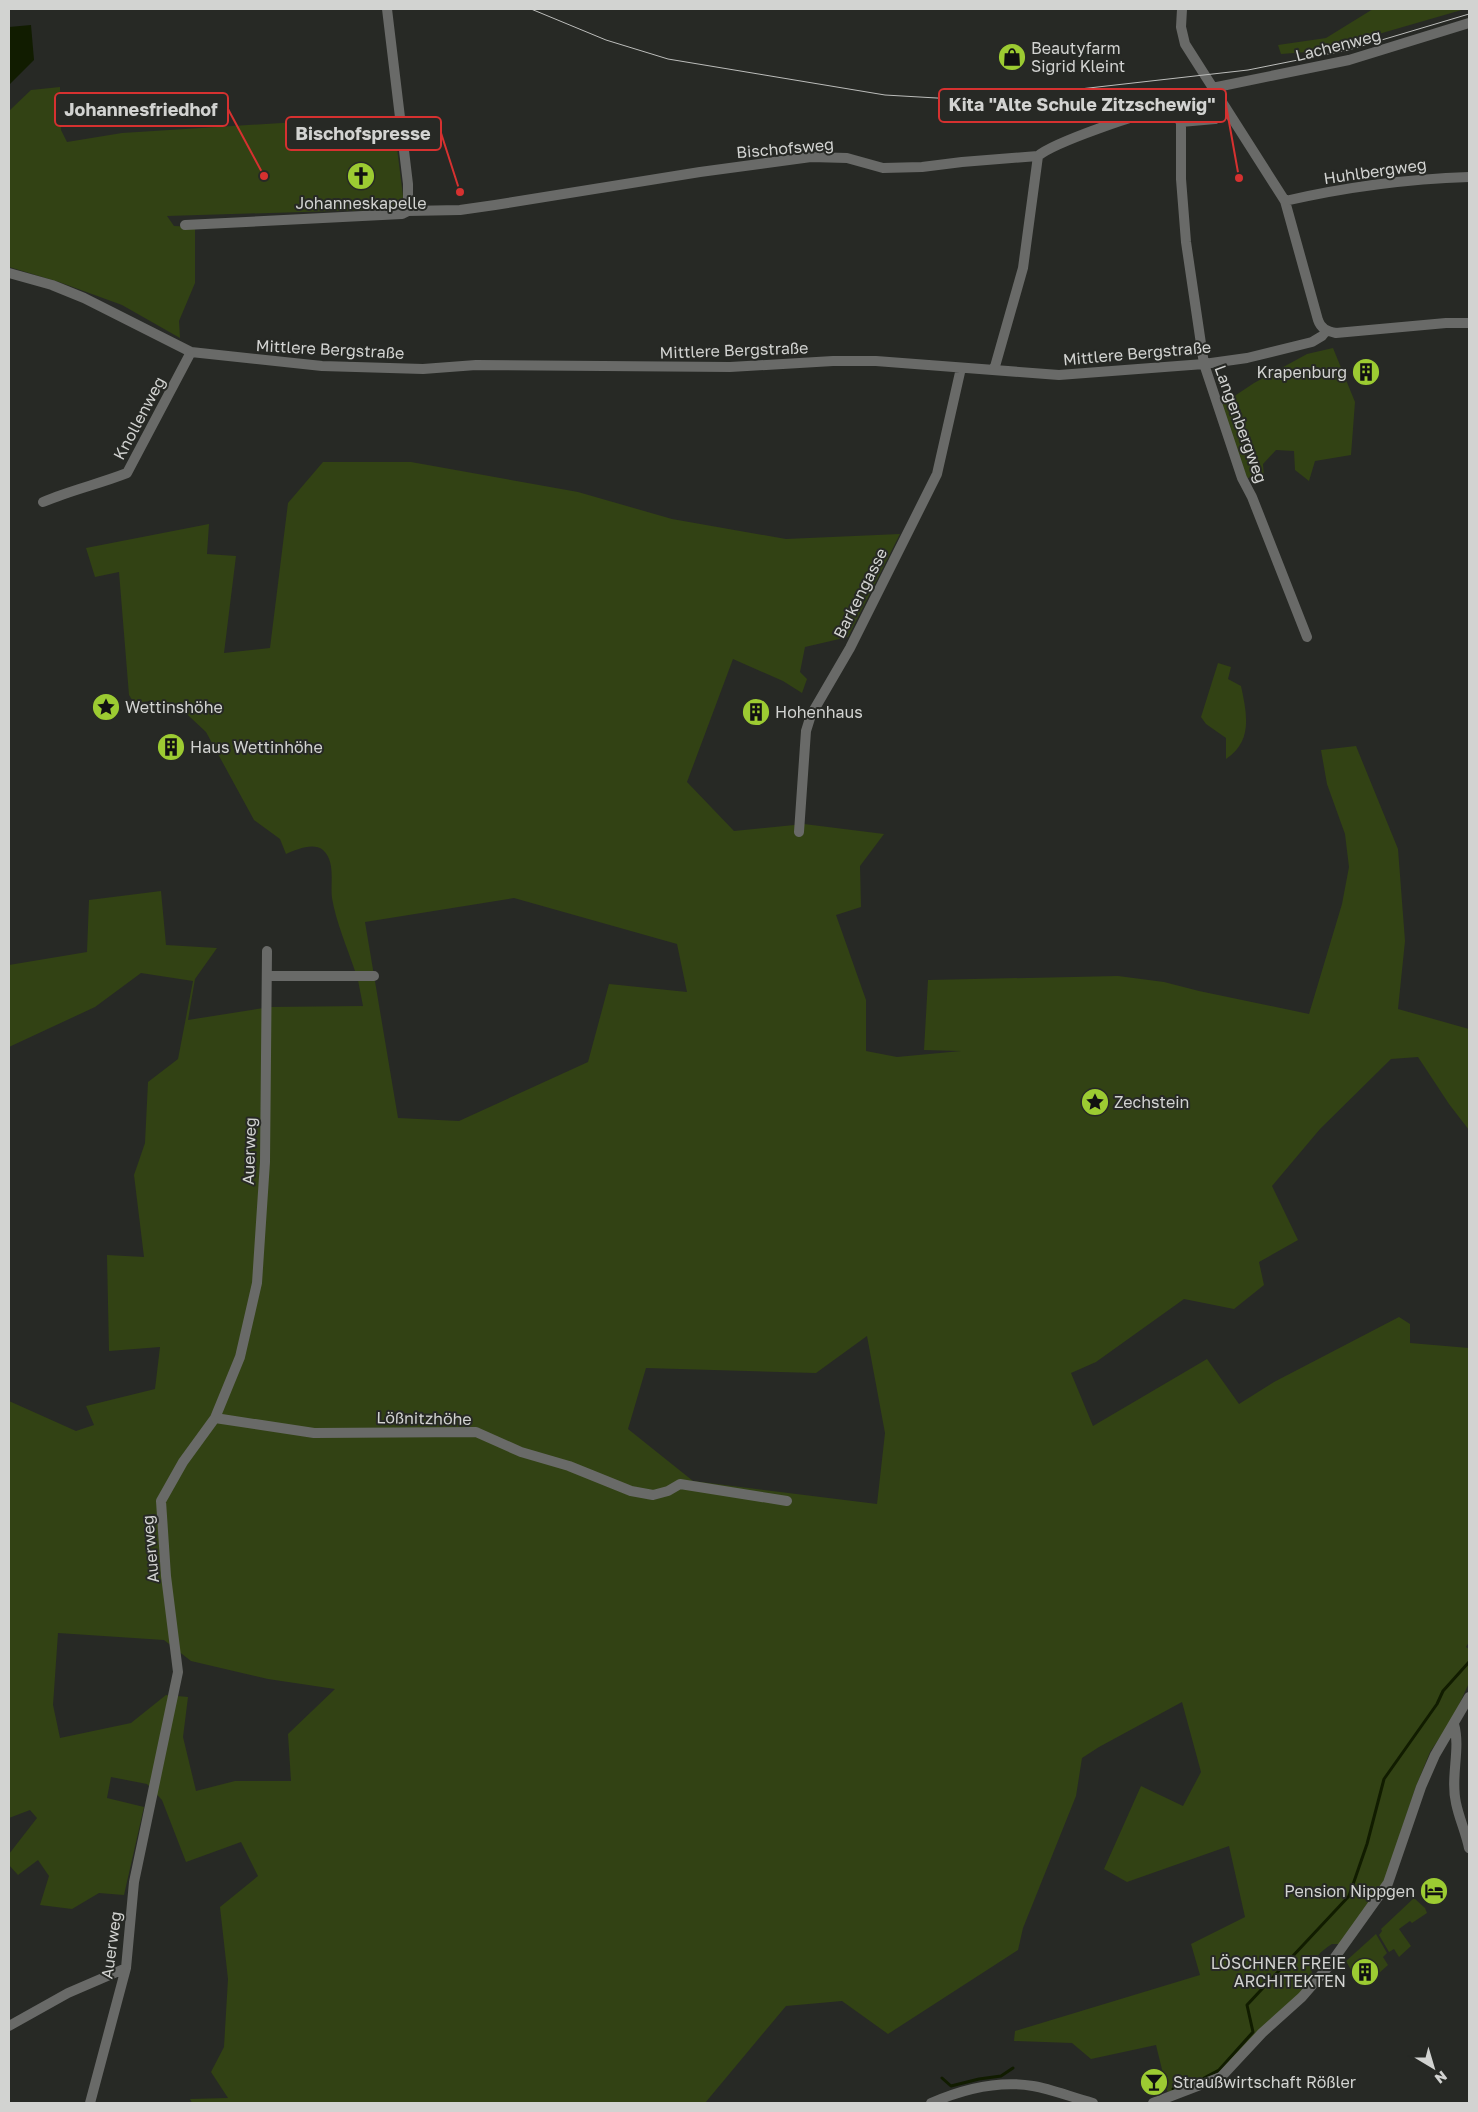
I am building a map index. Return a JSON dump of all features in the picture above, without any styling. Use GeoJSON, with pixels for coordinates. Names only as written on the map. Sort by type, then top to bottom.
{"type":"FeatureCollection","features":[{"type":"Feature","properties":{"kind":"street"},"geometry":{"type":"LineString","coordinates":[[387,9],[408,184],[408,211]]}},
{"type":"Feature","properties":{"kind":"street"},"geometry":{"type":"LineString","coordinates":[[1182,9],[1181,27],[1185,44],[1285,201],[1318,320],[1326,331],[1336,333],[1446,323],[1469,323]]}},
{"type":"Feature","properties":{"kind":"street","name":"Lachenweg"},"geometry":{"type":"LineString","coordinates":[[1212,88],[1349,60],[1469,24]]}},
{"type":"Feature","properties":{"kind":"street"},"geometry":{"type":"LineString","coordinates":[[1173,94],[1181,122],[1215,119],[1228,112]]}},
{"type":"Feature","properties":{"kind":"street","name":"Bischofsweg"},"geometry":{"type":"LineString","coordinates":[[185,225],[402,214],[408,211],[460,210],[700,172],[812,157],[847,158],[883,168],[922,167],[1038,156],[1061,143],[1143,114],[1164,110],[1172,112],[1181,122]]}},
{"type":"Feature","properties":{"kind":"street","name":"Langenbergweg"},"geometry":{"type":"LineString","coordinates":[[1181,122],[1181,179],[1186,242],[1204,364],[1242,478],[1252,497],[1307,637]]}},
{"type":"Feature","properties":{"kind":"street"},"geometry":{"type":"LineString","coordinates":[[994,370],[1022,268],[1038,156]]}},
{"type":"Feature","properties":{"kind":"street","name":"Huhlbergweg"},"geometry":{"type":"LineString","coordinates":[[1285,201],[1382,183],[1469,176]]}},
{"type":"Feature","properties":{"kind":"street","name":"Mittlere Bergstraße"},"geometry":{"type":"LineString","coordinates":[[9,273],[52,285],[84,298],[191,352],[313,365],[423,369],[476,366],[730,367],[833,361],[876,361],[1058,375],[1204,364],[1247,358],[1312,342],[1326,331]]}},
{"type":"Feature","properties":{"kind":"street","name":"Knollenweg"},"geometry":{"type":"LineString","coordinates":[[43,502],[66,492],[101,483],[127,473],[191,352]]}},
{"type":"Feature","properties":{"kind":"street","name":"Barkengasse"},"geometry":{"type":"LineString","coordinates":[[799,832],[806,731],[811,715],[850,648],[937,474],[961,368]]}},
{"type":"Feature","properties":{"kind":"street","name":"Auerweg"},"geometry":{"type":"LineString","coordinates":[[90,2103],[126,1968],[134,1882],[178,1672],[166,1576],[161,1501],[183,1462],[215,1418],[240,1357],[257,1283],[265,1162],[267,951]]}},
{"type":"Feature","properties":{"kind":"street"},"geometry":{"type":"LineString","coordinates":[[267,976],[374,976]]}},
{"type":"Feature","properties":{"kind":"street","name":"Lößnitzhöhe"},"geometry":{"type":"LineString","coordinates":[[215,1418],[314,1433],[476,1432],[521,1452],[569,1466],[631,1491],[653,1495],[668,1491],[680,1484],[787,1501]]}},
{"type":"Feature","properties":{"kind":"street"},"geometry":{"type":"LineString","coordinates":[[1153,2103],[1221,2077],[1262,2033],[1302,1997],[1328,1967],[1388,1883],[1421,1787],[1435,1755],[1469,1697]]}},
{"type":"Feature","properties":{"kind":"street"},"geometry":{"type":"LineString","coordinates":[[1454,1724],[1458,1737],[1455,1762],[1455,1802],[1469,1848]]}},
{"type":"Feature","properties":{"kind":"street"},"geometry":{"type":"LineString","coordinates":[[9,2026],[68,1993],[126,1968]]}},
{"type":"Feature","properties":{"kind":"street"},"geometry":{"type":"LineString","coordinates":[[936,2102],[965,2091],[1008,2083],[1035,2086],[1093,2103]]}},
{"type":"Feature","properties":{"kind":"green space"},"geometry":{"type":"Polygon","coordinates":[[[1373,9],[1465,9],[1320,51],[1281,54],[1278,45],[1326,38],[1373,9]]]}},
{"type":"Feature","properties":{"kind":"green space"},"geometry":{"type":"Polygon","coordinates":[[[60,87],[61,130],[67,142],[122,133],[393,116],[404,204],[400,209],[167,216],[174,226],[195,227],[195,283],[179,321],[180,338],[122,305],[59,282],[9,267],[9,111],[31,90],[60,87]]]}},
{"type":"Feature","properties":{"kind":"green space"},"geometry":{"type":"Polygon","coordinates":[[[1333,348],[1355,402],[1351,455],[1315,461],[1309,481],[1295,470],[1294,451],[1276,450],[1263,464],[1264,477],[1247,478],[1221,405],[1254,383],[1307,354],[1333,348]]]}},
{"type":"Feature","properties":{"kind":"green space"},"geometry":{"type":"Polygon","coordinates":[[[323,462],[411,462],[578,492],[672,519],[786,539],[900,534],[848,637],[805,647],[800,672],[807,679],[802,693],[783,681],[733,659],[687,782],[734,831],[804,824],[884,834],[860,866],[861,907],[836,915],[866,1000],[866,1051],[897,1057],[961,1051],[924,1050],[928,980],[1118,976],[1164,982],[1309,1014],[1342,904],[1349,867],[1345,834],[1327,784],[1321,750],[1356,746],[1398,849],[1405,941],[1398,1009],[1469,1029],[1469,1130],[1449,1104],[1418,1057],[1391,1059],[1320,1129],[1272,1186],[1298,1240],[1259,1262],[1264,1285],[1234,1309],[1184,1299],[1096,1362],[1071,1373],[1093,1426],[1207,1359],[1239,1404],[1274,1382],[1399,1317],[1410,1324],[1410,1343],[1469,1348],[1469,1642],[1466,1647],[1469,1649],[1469,1683],[1452,1720],[1430,1752],[1415,1789],[1384,1882],[1340,1944],[1332,1944],[1315,1959],[1312,1968],[1313,1980],[1227,2065],[1209,2077],[1168,2094],[1156,2045],[1091,2059],[1072,2043],[1014,2041],[1015,2031],[1200,1975],[1191,1944],[1245,1917],[1229,1846],[1127,1882],[1104,1869],[1141,1786],[1183,1806],[1201,1772],[1182,1702],[1082,1758],[1076,1796],[1023,1928],[1018,1950],[888,2034],[842,2001],[786,2006],[705,2103],[192,2103],[190,2099],[228,2098],[211,2072],[224,2047],[228,1979],[220,1907],[258,1876],[241,1842],[186,1862],[162,1800],[147,1784],[111,1777],[107,1798],[144,1807],[124,1895],[99,1893],[72,1909],[40,1905],[49,1876],[38,1860],[18,1875],[9,1865],[9,1854],[37,1818],[30,1810],[9,1818],[9,1401],[76,1431],[94,1425],[86,1406],[155,1389],[160,1347],[109,1351],[107,1255],[144,1257],[134,1175],[145,1143],[148,1082],[178,1059],[193,981],[141,973],[95,1007],[9,1047],[9,965],[87,952],[89,900],[161,891],[166,945],[217,948],[195,979],[188,1020],[270,1007],[363,1006],[357,975],[334,907],[332,873],[330,860],[327,855],[323,850],[314,847],[286,854],[280,839],[254,820],[206,732],[176,704],[152,707],[150,701],[134,703],[129,695],[119,572],[95,577],[86,548],[209,524],[207,554],[236,556],[224,653],[270,648],[288,503],[323,462]],[[514,898],[365,922],[398,1118],[459,1121],[588,1062],[609,984],[687,992],[677,944],[514,898]],[[867,1336],[816,1373],[646,1368],[628,1429],[693,1481],[877,1504],[885,1433],[867,1336]],[[58,1633],[53,1705],[60,1738],[131,1723],[166,1695],[188,1697],[183,1737],[196,1791],[235,1781],[291,1781],[288,1734],[335,1689],[268,1679],[191,1661],[164,1640],[58,1633]]]}},
{"type":"Feature","properties":{"kind":"green space"},"geometry":{"type":"Polygon","coordinates":[[[1218,663],[1231,667],[1228,679],[1241,686],[1246,717],[1246,726],[1241,744],[1226,759],[1226,738],[1206,724],[1201,717],[1218,663]]]}},
{"type":"Feature","properties":{"kind":"green space"},"geometry":{"type":"Polygon","coordinates":[[[1414,1898],[1425,1908],[1427,1913],[1399,1929],[1411,1946],[1399,1957],[1394,1949],[1389,1952],[1379,1935],[1382,1931],[1381,1929],[1414,1898]]]}},
{"type":"Feature","properties":{"kind":"green space"},"geometry":{"type":"Polygon","coordinates":[[[1376,1934],[1387,1953],[1383,1957],[1388,1965],[1378,1974],[1368,1960],[1365,1960],[1351,1970],[1346,1961],[1376,1934]]]}},
{"type":"Feature","properties":{"kind":"shaded area"},"geometry":{"type":"Polygon","coordinates":[[[31,25],[34,60],[9,85],[9,27],[31,25]]]}},
{"type":"Feature","properties":{"kind":"waterway"},"geometry":{"type":"LineString","coordinates":[[1204,2078],[1219,2070],[1253,2032],[1247,2005],[1349,1896],[1367,1844],[1384,1779],[1437,1704],[1443,1691],[1469,1662]]}},
{"type":"Feature","properties":{"kind":"waterway"},"geometry":{"type":"LineString","coordinates":[[942,2078],[951,2086],[1001,2076],[1013,2068]]}},
{"type":"Feature","properties":{"kind":"waterway"},"geometry":{"type":"LineString","coordinates":[[1173,2089],[1189,2084]]}},
{"type":"Feature","properties":{"kind":"tram line"},"geometry":{"type":"LineString","coordinates":[[531,9],[606,40],[668,59],[885,95],[954,99],[1018,96],[1248,70],[1348,50],[1469,14]]}},
{"type":"Feature","properties":{"kind":"place","name":"Beautyfarm Sigrid Kleint"},"geometry":{"type":"Point","coordinates":[1012,57]}},
{"type":"Feature","properties":{"kind":"place","name":"Johannesfriedhof"},"geometry":{"type":"Point","coordinates":[264,176]}},
{"type":"Feature","properties":{"kind":"place","name":"Johanneskapelle"},"geometry":{"type":"Point","coordinates":[361,176]}},
{"type":"Feature","properties":{"kind":"place","name":"Kita \"Alte Schule Zitzschewig\""},"geometry":{"type":"Point","coordinates":[1239,178]}},
{"type":"Feature","properties":{"kind":"place","name":"Bischofspresse"},"geometry":{"type":"Point","coordinates":[460,192]}},
{"type":"Feature","properties":{"kind":"place","name":"Krapenburg"},"geometry":{"type":"Point","coordinates":[1366,372]}},
{"type":"Feature","properties":{"kind":"place","name":"Wettinshöhe"},"geometry":{"type":"Point","coordinates":[106,707]}},
{"type":"Feature","properties":{"kind":"place","name":"Hohenhaus"},"geometry":{"type":"Point","coordinates":[756,712]}},
{"type":"Feature","properties":{"kind":"place","name":"Haus Wettinhöhe"},"geometry":{"type":"Point","coordinates":[171,747]}},
{"type":"Feature","properties":{"kind":"place","name":"Zechstein"},"geometry":{"type":"Point","coordinates":[1095,1102]}},
{"type":"Feature","properties":{"kind":"place","name":"Pension Nippgen"},"geometry":{"type":"Point","coordinates":[1434,1891]}},
{"type":"Feature","properties":{"kind":"place","name":"LÖSCHNER FREIE ARCHITEKTEN"},"geometry":{"type":"Point","coordinates":[1365,1972]}},
{"type":"Feature","properties":{"kind":"place","name":"Straußwirtschaft Rößler"},"geometry":{"type":"Point","coordinates":[1154,2082]}}]}
